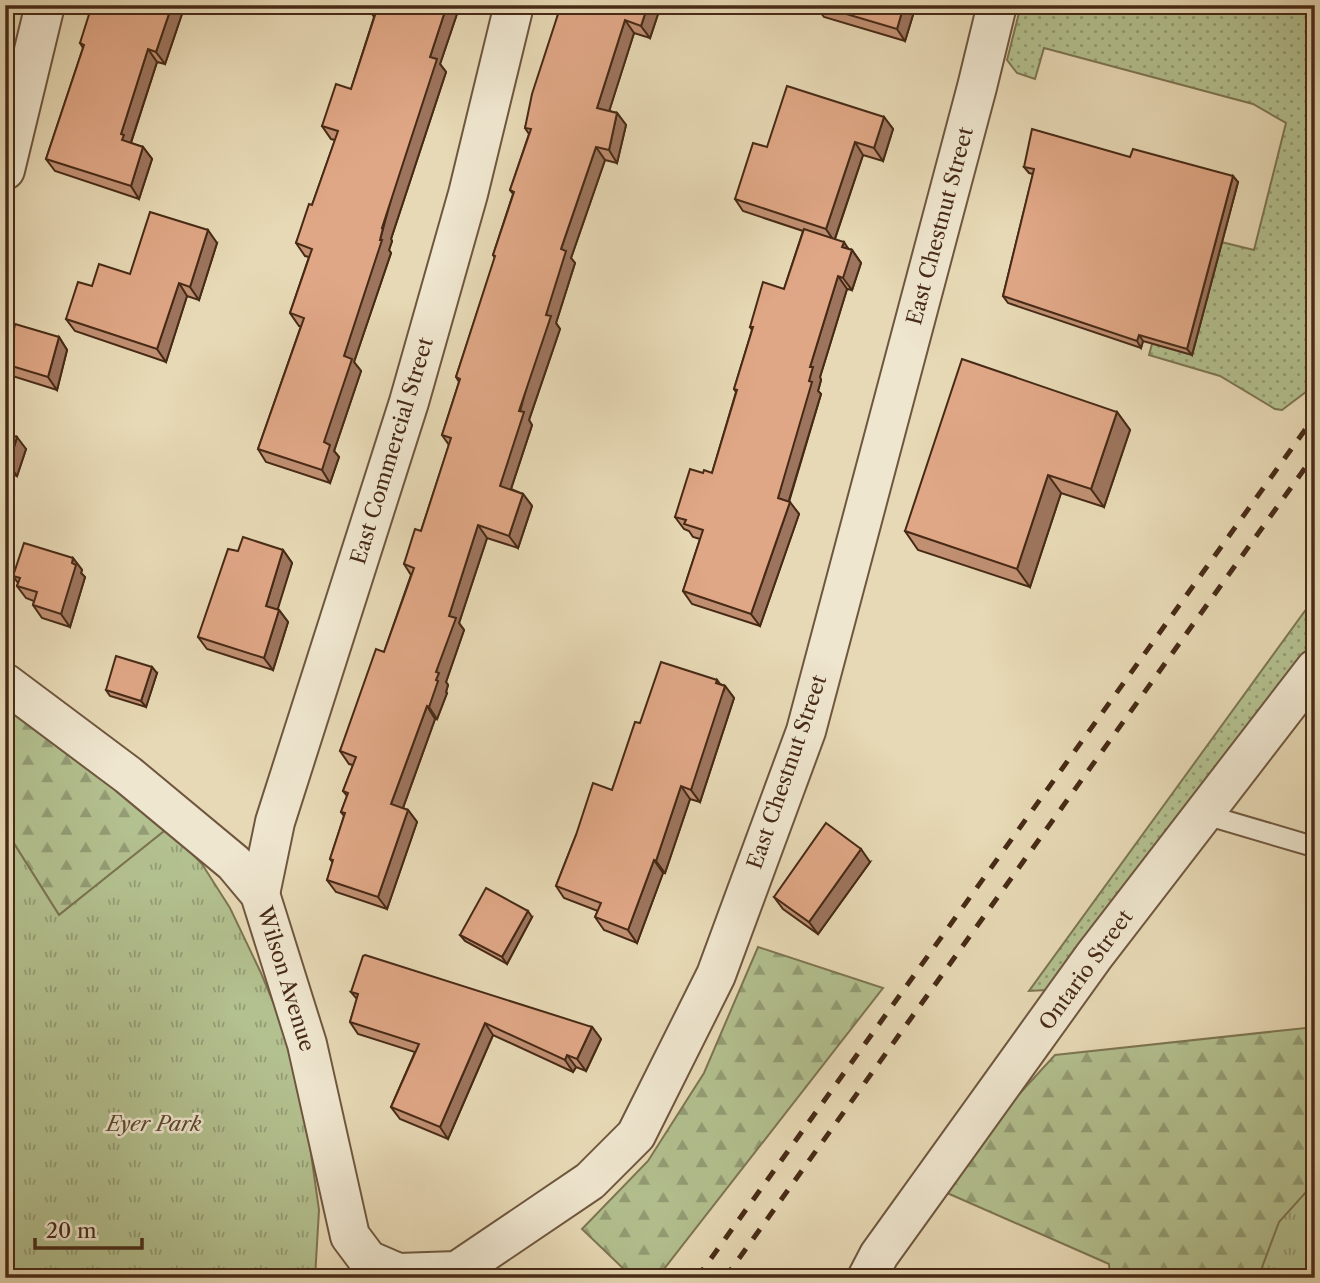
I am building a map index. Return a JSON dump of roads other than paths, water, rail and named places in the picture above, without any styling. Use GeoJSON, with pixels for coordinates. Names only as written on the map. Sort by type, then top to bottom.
{"type":"FeatureCollection","features":[{"type":"Feature","properties":{"kind":"street"},"geometry":{"type":"LineString","coordinates":[[5,170],[45,5]]}},
{"type":"Feature","properties":{"kind":"street","name":"East Commercial Street"},"geometry":{"type":"LineString","coordinates":[[260,894],[275,822],[409,402],[468,194],[514,5]]}},
{"type":"Feature","properties":{"kind":"street","name":"East Chestnut Street"},"geometry":{"type":"LineString","coordinates":[[361,1269],[398,1273],[457,1271],[590,1181],[636,1135],[716,975],[806,731],[997,5]]}},
{"type":"Feature","properties":{"kind":"street","name":"Ontario Street"},"geometry":{"type":"LineString","coordinates":[[867,1278],[879,1255],[1094,956],[1315,669]]}},
{"type":"Feature","properties":{"kind":"street","name":"Wilson Avenue"},"geometry":{"type":"LineString","coordinates":[[5,683],[128,775],[234,863],[260,894],[307,1044],[350,1236],[361,1269]]}},
{"type":"Feature","properties":{"kind":"lane"},"geometry":{"type":"LineString","coordinates":[[1203,814],[1315,847]]}},
{"type":"Feature","properties":{"kind":"railway"},"geometry":{"type":"LineString","coordinates":[[697,1278],[1315,416]]}},
{"type":"Feature","properties":{"kind":"railway"},"geometry":{"type":"LineString","coordinates":[[725,1278],[1315,454]]}},
{"type":"Feature","properties":{"kind":"park label","name":"Eyer Park"},"geometry":{"type":"Point","coordinates":[154,1124]}}]}
